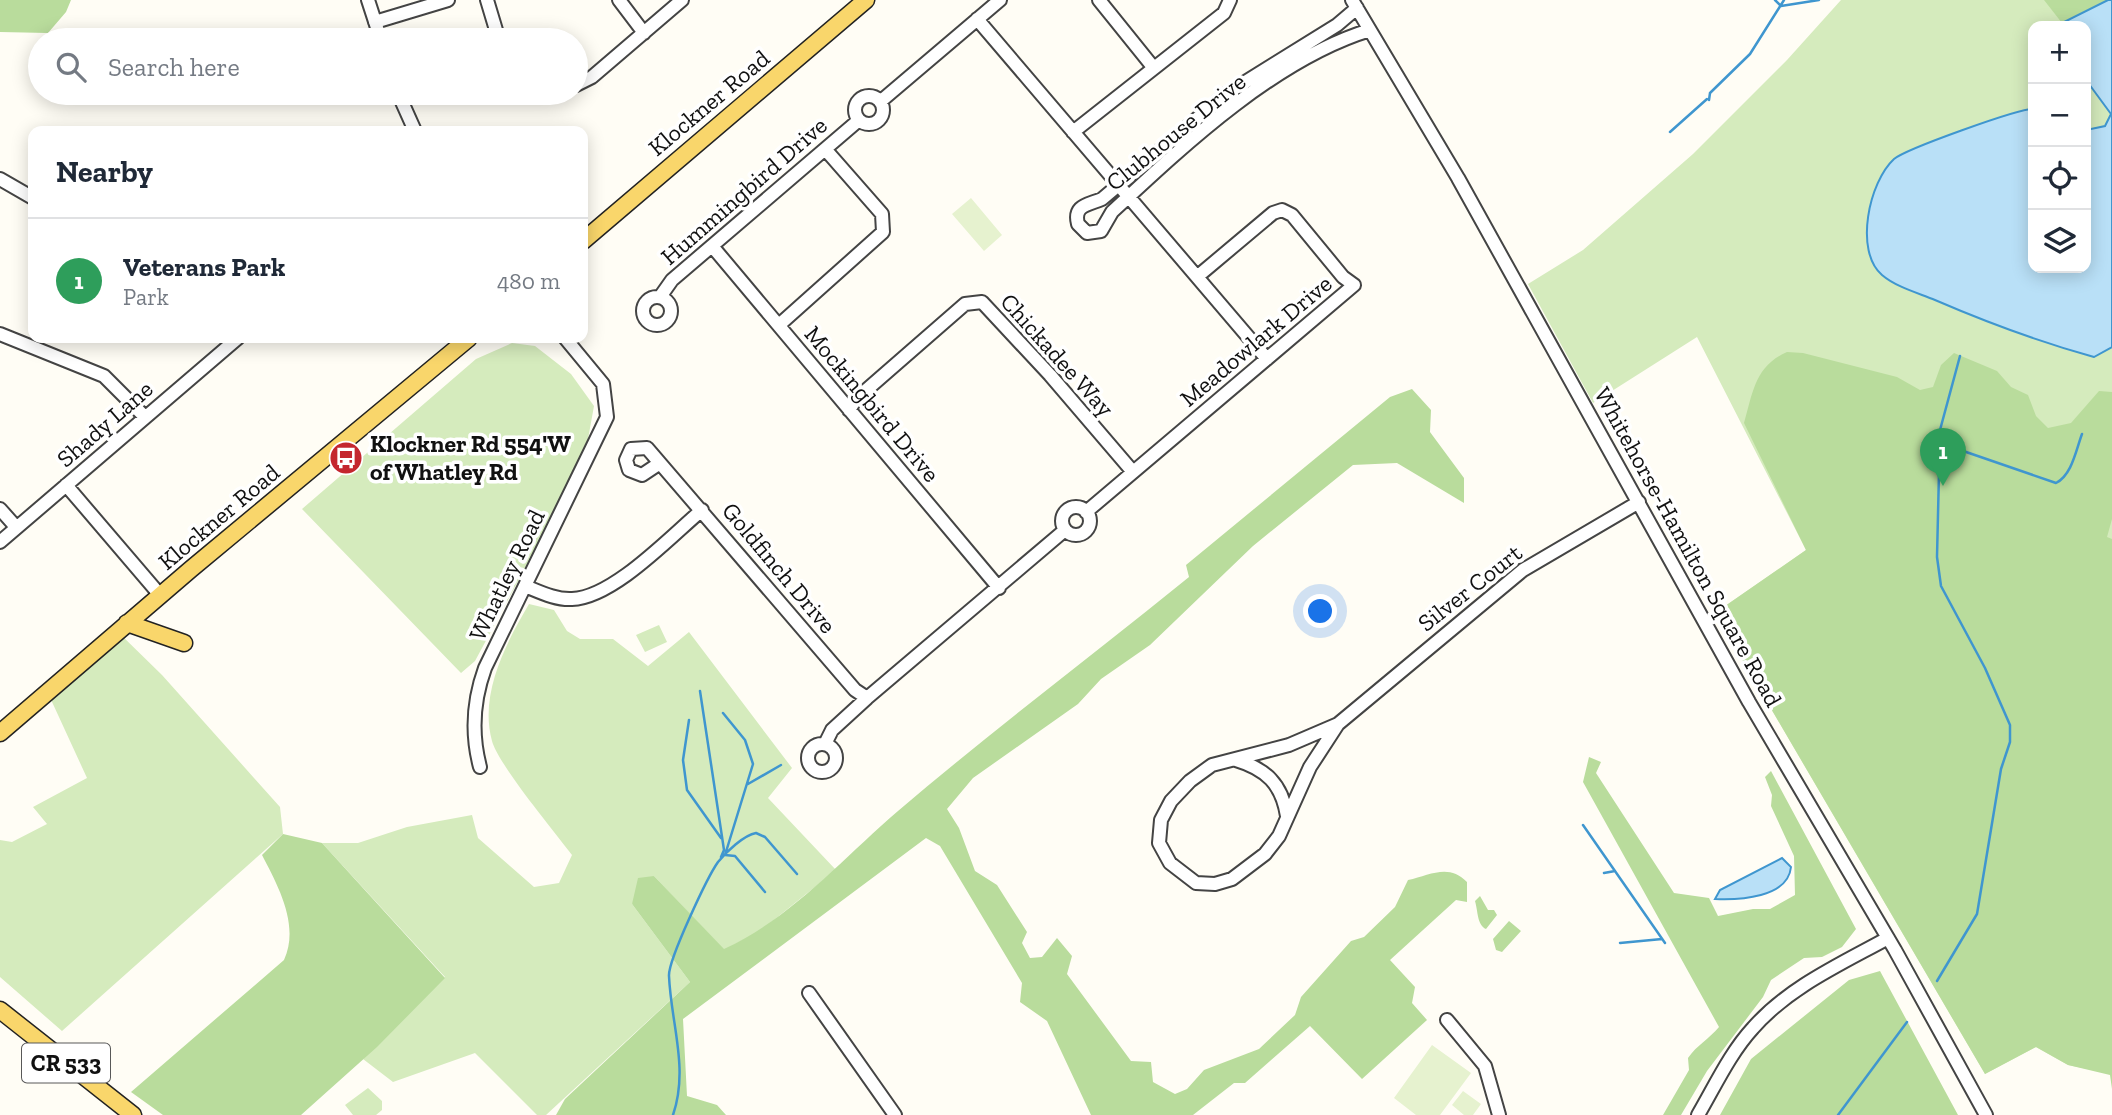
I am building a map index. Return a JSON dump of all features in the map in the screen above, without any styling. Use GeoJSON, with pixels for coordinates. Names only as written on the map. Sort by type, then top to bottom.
{"type":"FeatureCollection","features":[{"type":"Feature","properties":{"kind":"main road","name":"Klockner Road"},"geometry":{"type":"LineString","coordinates":[[588,237],[861,1]]}},
{"type":"Feature","properties":{"kind":"main road","name":"Klockner Road"},"geometry":{"type":"LineString","coordinates":[[0,733],[160,595],[463,343]]}},
{"type":"Feature","properties":{"kind":"main road"},"geometry":{"type":"LineString","coordinates":[[127,624],[184,643]]}},
{"type":"Feature","properties":{"kind":"main road","name":"CR 533"},"geometry":{"type":"LineString","coordinates":[[0,1010],[133,1115]]}},
{"type":"Feature","properties":{"kind":"street"},"geometry":{"type":"LineString","coordinates":[[368,0],[377,28]]}},
{"type":"Feature","properties":{"kind":"street"},"geometry":{"type":"LineString","coordinates":[[375,22],[448,0]]}},
{"type":"Feature","properties":{"kind":"street"},"geometry":{"type":"LineString","coordinates":[[487,0],[495,28]]}},
{"type":"Feature","properties":{"kind":"street"},"geometry":{"type":"LineString","coordinates":[[620,0],[644,33]]}},
{"type":"Feature","properties":{"kind":"street"},"geometry":{"type":"LineString","coordinates":[[588,79],[682,0]]}},
{"type":"Feature","properties":{"kind":"street","name":"Hummingbird Drive"},"geometry":{"type":"LineString","coordinates":[[881,101],[1000,0]]}},
{"type":"Feature","properties":{"kind":"street"},"geometry":{"type":"LineString","coordinates":[[1099,0],[1153,67]]}},
{"type":"Feature","properties":{"kind":"street"},"geometry":{"type":"LineString","coordinates":[[1073,132],[1224,13],[1230,0]]}},
{"type":"Feature","properties":{"kind":"street","name":"Whitehorse-Hamilton Square Road"},"geometry":{"type":"LineString","coordinates":[[1355,4],[1458,178],[1749,702],[1888,938],[1986,1115]]}},
{"type":"Feature","properties":{"kind":"street","name":"Clubhouse Drive"},"geometry":{"type":"LineString","coordinates":[[1355,4],[1337,25],[1227,93],[1102,199],[1082,205],[1076,218],[1081,229],[1094,234],[1101,231],[1112,212],[1128,196],[1223,115],[1312,57],[1345,38],[1370,30]]}},
{"type":"Feature","properties":{"kind":"street"},"geometry":{"type":"LineString","coordinates":[[977,19],[1267,359]]}},
{"type":"Feature","properties":{"kind":"street"},"geometry":{"type":"LineString","coordinates":[[1304,44],[1312,57]]}},
{"type":"Feature","properties":{"kind":"street"},"geometry":{"type":"LineString","coordinates":[[1272,63],[1280,76]]}},
{"type":"Feature","properties":{"kind":"street","name":"Hummingbird Drive"},"geometry":{"type":"LineString","coordinates":[[873,96],[881,101],[884,110],[876,122],[867,124],[859,120],[855,107],[860,99],[873,96]]}},
{"type":"Feature","properties":{"kind":"street"},"geometry":{"type":"LineString","coordinates":[[403,105],[413,126]]}},
{"type":"Feature","properties":{"kind":"street","name":"Hummingbird Drive"},"geometry":{"type":"LineString","coordinates":[[660,297],[672,280],[859,120]]}},
{"type":"Feature","properties":{"kind":"street"},"geometry":{"type":"LineString","coordinates":[[779,325],[880,237],[885,226],[881,214],[825,149]]}},
{"type":"Feature","properties":{"kind":"street"},"geometry":{"type":"LineString","coordinates":[[0,179],[28,195]]}},
{"type":"Feature","properties":{"kind":"street","name":"Meadowlark Drive"},"geometry":{"type":"LineString","coordinates":[[1086,512],[1354,285],[1343,277],[1292,215],[1282,210],[1273,214],[1198,276]]}},
{"type":"Feature","properties":{"kind":"street","name":"Mockingbird Drive"},"geometry":{"type":"LineString","coordinates":[[712,246],[999,588]]}},
{"type":"Feature","properties":{"kind":"street","name":"Chickadee Way"},"geometry":{"type":"LineString","coordinates":[[849,410],[856,399],[965,304],[982,302],[1133,472]]}},
{"type":"Feature","properties":{"kind":"street"},"geometry":{"type":"LineString","coordinates":[[0,334],[104,376],[145,417]]}},
{"type":"Feature","properties":{"kind":"street","name":"Shady Lane"},"geometry":{"type":"LineString","coordinates":[[0,542],[232,343]]}},
{"type":"Feature","properties":{"kind":"street","name":"Whatley Road"},"geometry":{"type":"LineString","coordinates":[[480,767],[474,741],[479,684],[607,417],[603,384],[569,343]]}},
{"type":"Feature","properties":{"kind":"street","name":"Goldfinch Drive"},"geometry":{"type":"LineString","coordinates":[[660,463],[856,690],[867,698]]}},
{"type":"Feature","properties":{"kind":"street"},"geometry":{"type":"LineString","coordinates":[[66,485],[160,595]]}},
{"type":"Feature","properties":{"kind":"street","name":"Silver Court"},"geometry":{"type":"LineString","coordinates":[[1338,724],[1289,744],[1221,762],[1201,772],[1171,801],[1158,833],[1159,844],[1170,863],[1196,883],[1215,884],[1232,879],[1275,843],[1310,767],[1338,724],[1523,570],[1639,502]]}},
{"type":"Feature","properties":{"kind":"street","name":"Meadowlark Drive"},"geometry":{"type":"LineString","coordinates":[[1079,508],[1086,512],[1090,520],[1084,532],[1072,535],[1065,530],[1062,522],[1067,510],[1079,508]]}},
{"type":"Feature","properties":{"kind":"street"},"geometry":{"type":"LineString","coordinates":[[0,509],[16,527]]}},
{"type":"Feature","properties":{"kind":"street"},"geometry":{"type":"LineString","coordinates":[[525,586],[561,598],[594,594],[620,578],[702,510]]}},
{"type":"Feature","properties":{"kind":"street","name":"Meadowlark Drive"},"geometry":{"type":"LineString","coordinates":[[825,744],[832,730],[867,698],[1065,530]]}},
{"type":"Feature","properties":{"kind":"street"},"geometry":{"type":"LineString","coordinates":[[1236,760],[1269,775],[1282,794],[1287,816]]}},
{"type":"Feature","properties":{"kind":"street"},"geometry":{"type":"LineString","coordinates":[[1698,1115],[1738,1046],[1767,1013],[1795,990],[1888,938]]}},
{"type":"Feature","properties":{"kind":"street"},"geometry":{"type":"LineString","coordinates":[[809,993],[895,1115]]}},
{"type":"Feature","properties":{"kind":"street"},"geometry":{"type":"LineString","coordinates":[[1447,1020],[1485,1066],[1499,1115]]}},
{"type":"Feature","properties":{"kind":"green space"},"geometry":{"type":"Polygon","coordinates":[[[0,0],[71,0],[66,12],[52,28],[28,28],[28,33],[0,32],[0,0]]]}},
{"type":"Feature","properties":{"kind":"green space"},"geometry":{"type":"Polygon","coordinates":[[[1841,0],[2112,0],[2112,1074],[2068,1065],[2036,1047],[1985,1074],[1715,613],[1806,550],[1697,337],[1593,403],[1528,284],[1583,250],[1693,154],[1787,60],[1841,0]]]}},
{"type":"Feature","properties":{"kind":"green space"},"geometry":{"type":"Polygon","coordinates":[[[2044,0],[2108,0],[2066,21],[2060,21],[2044,0]]]}},
{"type":"Feature","properties":{"kind":"green space"},"geometry":{"type":"Polygon","coordinates":[[[971,198],[1002,235],[984,251],[952,214],[971,198]]]}},
{"type":"Feature","properties":{"kind":"green space"},"geometry":{"type":"Polygon","coordinates":[[[512,343],[535,346],[571,374],[594,406],[588,439],[539,542],[475,661],[461,673],[302,509],[476,359],[512,343]]]}},
{"type":"Feature","properties":{"kind":"green space"},"geometry":{"type":"Polygon","coordinates":[[[1787,352],[1803,353],[1897,377],[1920,390],[1933,387],[1941,365],[1954,353],[1997,371],[2011,387],[2028,395],[2036,416],[2048,428],[2071,423],[2099,391],[2112,392],[2112,519],[2107,537],[2112,539],[2112,1089],[2110,1075],[2068,1065],[2036,1047],[1985,1074],[1715,613],[1806,550],[1744,423],[1753,391],[1762,372],[1776,358],[1787,352]]]}},
{"type":"Feature","properties":{"kind":"green space"},"geometry":{"type":"Polygon","coordinates":[[[1412,389],[1431,410],[1430,432],[1464,478],[1464,503],[1397,463],[1353,465],[1253,546],[1150,645],[1101,679],[1078,704],[973,778],[947,809],[959,828],[975,871],[997,885],[1027,932],[1022,943],[1030,958],[1042,957],[1057,938],[1072,956],[1067,974],[1131,1061],[1151,1062],[1153,1082],[1175,1094],[1187,1089],[1204,1070],[1259,1049],[1295,1015],[1301,997],[1351,941],[1364,937],[1395,907],[1408,880],[1439,872],[1460,876],[1467,882],[1467,902],[1456,900],[1390,960],[1415,987],[1412,1003],[1427,1020],[1362,1079],[1310,1026],[1245,1083],[1234,1083],[1193,1115],[1091,1115],[1047,1021],[1020,1002],[1022,983],[940,846],[926,838],[683,1019],[687,1096],[717,1105],[726,1115],[556,1115],[565,1099],[690,982],[632,904],[638,878],[654,876],[724,949],[749,936],[795,904],[934,781],[1189,577],[1186,565],[1390,397],[1412,389]]]}},
{"type":"Feature","properties":{"kind":"green space"},"geometry":{"type":"Polygon","coordinates":[[[529,604],[554,610],[567,631],[580,639],[613,639],[648,666],[689,632],[792,768],[768,798],[836,870],[760,931],[724,950],[654,876],[632,904],[690,982],[546,1115],[537,1115],[475,1053],[393,1082],[363,1059],[445,977],[322,843],[358,843],[407,827],[472,815],[478,838],[534,887],[559,883],[572,855],[504,765],[492,741],[489,723],[489,705],[497,670],[529,604]]]}},
{"type":"Feature","properties":{"kind":"green space"},"geometry":{"type":"Polygon","coordinates":[[[659,625],[667,642],[645,652],[636,635],[659,625]]]}},
{"type":"Feature","properties":{"kind":"green space"},"geometry":{"type":"Polygon","coordinates":[[[117,631],[162,675],[280,807],[283,834],[62,1031],[0,977],[0,840],[12,842],[47,824],[33,807],[87,778],[47,691],[117,631]]]}},
{"type":"Feature","properties":{"kind":"green space"},"geometry":{"type":"Polygon","coordinates":[[[1589,757],[1601,762],[1596,773],[1674,893],[1709,898],[1718,916],[1753,909],[1770,909],[1795,895],[1794,856],[1771,806],[1772,795],[1765,777],[1771,771],[1856,929],[1842,947],[1822,957],[1804,958],[1771,980],[1763,997],[1707,1071],[1681,1115],[1663,1115],[1689,1070],[1688,1058],[1719,1027],[1583,782],[1589,757]]]}},
{"type":"Feature","properties":{"kind":"green space"},"geometry":{"type":"Polygon","coordinates":[[[283,834],[322,843],[445,978],[377,1047],[301,1115],[163,1115],[131,1092],[284,960],[290,933],[288,920],[280,893],[262,855],[283,834]]]}},
{"type":"Feature","properties":{"kind":"green space"},"geometry":{"type":"Polygon","coordinates":[[[1480,896],[1488,910],[1494,910],[1497,915],[1486,929],[1479,921],[1475,901],[1480,896]]]}},
{"type":"Feature","properties":{"kind":"green space"},"geometry":{"type":"Polygon","coordinates":[[[1509,921],[1521,931],[1502,952],[1496,950],[1493,939],[1509,921]]]}},
{"type":"Feature","properties":{"kind":"green space"},"geometry":{"type":"Polygon","coordinates":[[[1880,971],[1958,1115],[1720,1115],[1751,1059],[1849,980],[1880,971]]]}},
{"type":"Feature","properties":{"kind":"green space"},"geometry":{"type":"Polygon","coordinates":[[[1432,1045],[1471,1073],[1440,1115],[1416,1115],[1394,1098],[1432,1045]]]}},
{"type":"Feature","properties":{"kind":"green space"},"geometry":{"type":"Polygon","coordinates":[[[368,1088],[382,1101],[382,1110],[376,1115],[353,1115],[345,1105],[368,1088]]]}},
{"type":"Feature","properties":{"kind":"green space"},"geometry":{"type":"Polygon","coordinates":[[[1463,1091],[1481,1104],[1473,1115],[1464,1115],[1452,1105],[1463,1091]]]}},
{"type":"Feature","properties":{"kind":"water"},"geometry":{"type":"Polygon","coordinates":[[[2112,0],[2112,347],[2094,357],[2013,331],[1894,283],[1882,275],[1873,264],[1867,234],[1872,199],[1885,170],[1894,159],[1962,130],[2028,110],[2028,273],[2091,273],[2091,129],[2105,126],[2111,114],[2091,87],[2091,21],[2066,21],[2112,0]]]}},
{"type":"Feature","properties":{"kind":"water"},"geometry":{"type":"Polygon","coordinates":[[[1782,858],[1791,867],[1788,877],[1772,891],[1737,899],[1715,899],[1720,890],[1782,858]]]}},
{"type":"Feature","properties":{"kind":"waterway"},"geometry":{"type":"LineString","coordinates":[[1775,0],[1781,6],[1819,0]]}},
{"type":"Feature","properties":{"kind":"waterway"},"geometry":{"type":"LineString","coordinates":[[1709,100],[1710,93],[1750,54],[1784,0]]}},
{"type":"Feature","properties":{"kind":"waterway"},"geometry":{"type":"LineString","coordinates":[[1670,132],[1707,99]]}},
{"type":"Feature","properties":{"kind":"waterway"},"geometry":{"type":"LineString","coordinates":[[1937,981],[1977,914],[2001,769],[2010,742],[2010,725],[1985,668],[1941,586],[1937,557],[1940,430],[1960,356]]}},
{"type":"Feature","properties":{"kind":"waterway"},"geometry":{"type":"LineString","coordinates":[[1940,443],[2056,483],[2070,468],[2082,434]]}},
{"type":"Feature","properties":{"kind":"waterway"},"geometry":{"type":"LineString","coordinates":[[700,691],[724,850],[721,857]]}},
{"type":"Feature","properties":{"kind":"waterway"},"geometry":{"type":"LineString","coordinates":[[723,713],[745,740],[753,764],[725,855],[735,856],[765,892]]}},
{"type":"Feature","properties":{"kind":"waterway"},"geometry":{"type":"LineString","coordinates":[[689,720],[683,760],[687,790],[721,838]]}},
{"type":"Feature","properties":{"kind":"waterway"},"geometry":{"type":"LineString","coordinates":[[748,784],[781,765]]}},
{"type":"Feature","properties":{"kind":"waterway"},"geometry":{"type":"LineString","coordinates":[[1583,825],[1665,943]]}},
{"type":"Feature","properties":{"kind":"waterway"},"geometry":{"type":"LineString","coordinates":[[673,1115],[678,1098],[679,1063],[670,994],[670,967],[706,883],[718,862],[741,840],[756,833],[765,837],[797,874]]}},
{"type":"Feature","properties":{"kind":"waterway"},"geometry":{"type":"LineString","coordinates":[[1604,873],[1615,871]]}},
{"type":"Feature","properties":{"kind":"waterway"},"geometry":{"type":"LineString","coordinates":[[1620,943],[1662,939]]}},
{"type":"Feature","properties":{"kind":"waterway"},"geometry":{"type":"LineString","coordinates":[[1838,1115],[1907,1022]]}},
{"type":"Feature","properties":{"kind":"place","name":"Klockner Rd 554'W of Whatley Rd"},"geometry":{"type":"Point","coordinates":[346,458]}},
{"type":"Feature","properties":{"kind":"place","name":"Veterans Park"},"geometry":{"type":"Point","coordinates":[1943,486]}}]}
